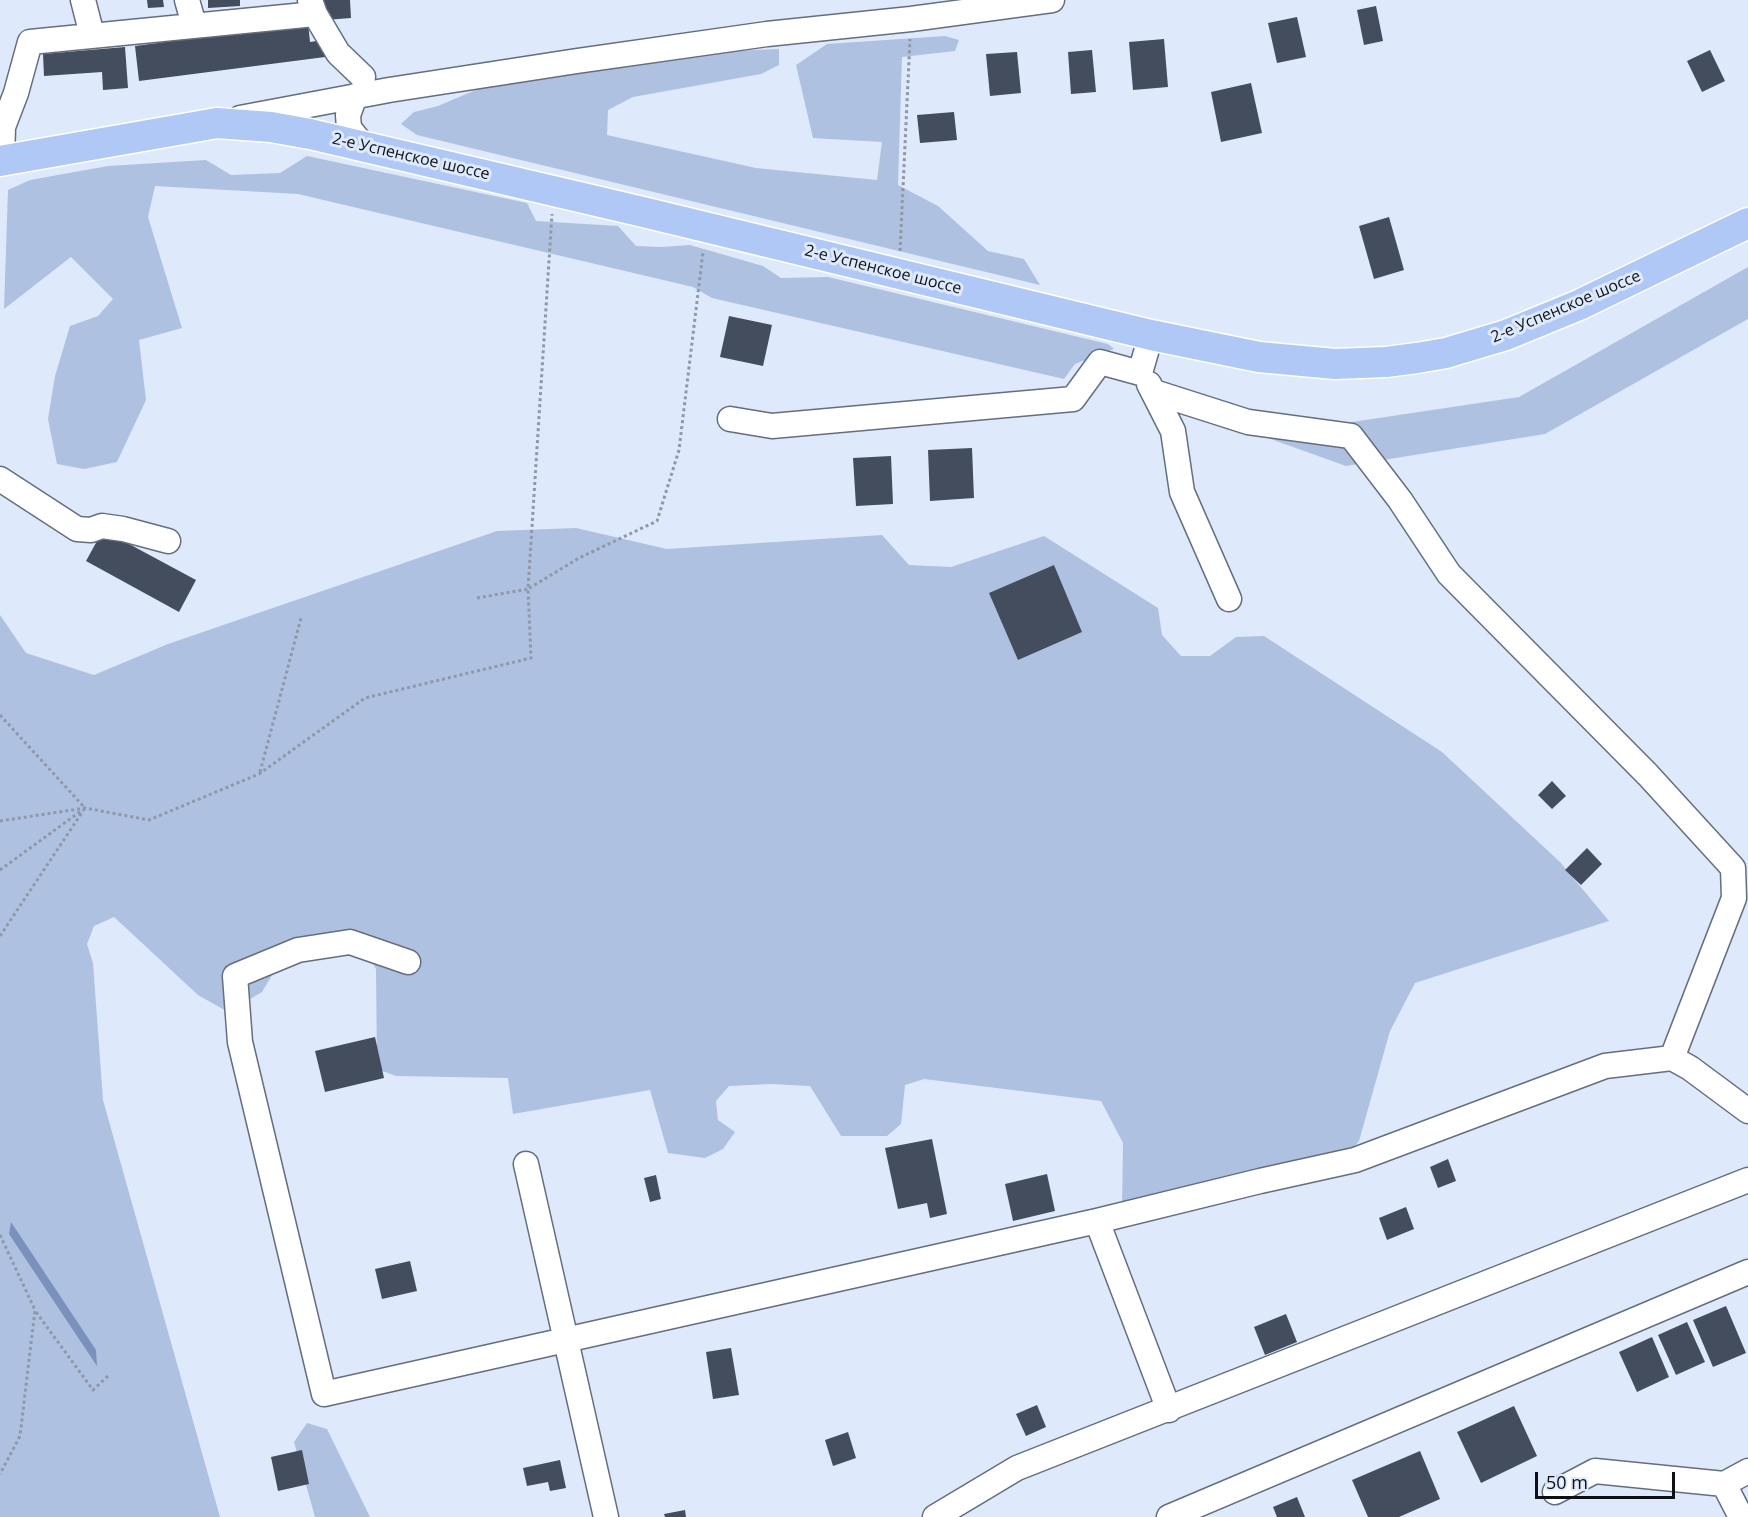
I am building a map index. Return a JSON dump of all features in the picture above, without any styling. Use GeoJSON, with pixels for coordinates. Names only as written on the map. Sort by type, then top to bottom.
{"type":"FeatureCollection","features":[{"type":"Feature","properties":{"kind":"main road","name":"2-е Успенское шоссе"},"geometry":{"type":"LineString","coordinates":[[1,160],[218,123],[280,128],[706,227],[1151,335],[1259,357],[1310,363],[1386,362],[1446,353],[1506,335],[1570,309],[1748,222]]}},
{"type":"Feature","properties":{"kind":"street"},"geometry":{"type":"LineString","coordinates":[[83,0],[93,35]]}},
{"type":"Feature","properties":{"kind":"street"},"geometry":{"type":"LineString","coordinates":[[187,0],[194,26]]}},
{"type":"Feature","properties":{"kind":"street"},"geometry":{"type":"LineString","coordinates":[[218,123],[359,87],[436,82],[767,34],[911,19],[1052,0]]}},
{"type":"Feature","properties":{"kind":"street"},"geometry":{"type":"LineString","coordinates":[[1,160],[3,127],[16,93],[30,42],[194,26],[312,7],[359,87]]}},
{"type":"Feature","properties":{"kind":"street"},"geometry":{"type":"LineString","coordinates":[[359,87],[348,115],[349,128],[361,143],[372,148]]}},
{"type":"Feature","properties":{"kind":"street"},"geometry":{"type":"LineString","coordinates":[[1140,373],[1151,335]]}},
{"type":"Feature","properties":{"kind":"street"},"geometry":{"type":"LineString","coordinates":[[730,419],[772,426],[1073,399],[1100,362],[1140,373],[1154,392],[1173,431],[1182,492],[1228,599]]}},
{"type":"Feature","properties":{"kind":"street"},"geometry":{"type":"LineString","coordinates":[[1154,392],[1248,422],[1351,436],[1400,500],[1449,574],[1648,775],[1733,868],[1734,898],[1672,1058]]}},
{"type":"Feature","properties":{"kind":"street"},"geometry":{"type":"LineString","coordinates":[[0,479],[77,529],[91,530],[102,526],[168,541]]}},
{"type":"Feature","properties":{"kind":"street"},"geometry":{"type":"LineString","coordinates":[[408,962],[350,942],[298,950],[235,976],[240,1042],[324,1394],[1097,1221],[1355,1160],[1605,1066],[1672,1058],[1690,1068],[1748,1111]]}},
{"type":"Feature","properties":{"kind":"street"},"geometry":{"type":"LineString","coordinates":[[526,1164],[606,1517]]}},
{"type":"Feature","properties":{"kind":"street"},"geometry":{"type":"LineString","coordinates":[[935,1517],[1017,1468],[1748,1180]]}},
{"type":"Feature","properties":{"kind":"street"},"geometry":{"type":"LineString","coordinates":[[1097,1221],[1169,1410]]}},
{"type":"Feature","properties":{"kind":"street"},"geometry":{"type":"LineString","coordinates":[[1169,1517],[1748,1272]]}},
{"type":"Feature","properties":{"kind":"street"},"geometry":{"type":"LineString","coordinates":[[1555,1492],[1595,1471],[1724,1484],[1748,1471]]}},
{"type":"Feature","properties":{"kind":"street"},"geometry":{"type":"LineString","coordinates":[[1724,1484],[1741,1517]]}},
{"type":"Feature","properties":{"kind":"path"},"geometry":{"type":"LineString","coordinates":[[898,273],[911,19]]}},
{"type":"Feature","properties":{"kind":"path"},"geometry":{"type":"LineString","coordinates":[[0,821],[85,808],[148,820],[260,774],[365,698],[531,658],[528,590],[554,191]]}},
{"type":"Feature","properties":{"kind":"path"},"geometry":{"type":"LineString","coordinates":[[477,598],[528,590],[579,558],[657,521],[679,450],[706,227]]}},
{"type":"Feature","properties":{"kind":"path"},"geometry":{"type":"LineString","coordinates":[[260,774],[302,618]]}},
{"type":"Feature","properties":{"kind":"path"},"geometry":{"type":"LineString","coordinates":[[0,715],[85,808]]}},
{"type":"Feature","properties":{"kind":"path"},"geometry":{"type":"LineString","coordinates":[[0,870],[85,808]]}},
{"type":"Feature","properties":{"kind":"path"},"geometry":{"type":"LineString","coordinates":[[0,936],[85,808]]}},
{"type":"Feature","properties":{"kind":"path"},"geometry":{"type":"LineString","coordinates":[[0,1235],[35,1310],[93,1390],[108,1376]]}},
{"type":"Feature","properties":{"kind":"path"},"geometry":{"type":"LineString","coordinates":[[0,1474],[20,1436],[35,1310]]}},
{"type":"Feature","properties":{"kind":"shaded area"},"geometry":{"type":"Polygon","coordinates":[[[945,36],[959,40],[955,51],[902,57],[898,185],[938,206],[988,251],[1024,259],[1040,285],[417,135],[401,124],[414,112],[438,106],[478,89],[730,51],[779,49],[779,65],[761,74],[633,97],[608,110],[607,135],[756,168],[877,180],[882,142],[813,138],[796,65],[827,44],[945,36]]]}},
{"type":"Feature","properties":{"kind":"shaded area"},"geometry":{"type":"Polygon","coordinates":[[[307,156],[527,203],[536,221],[618,226],[636,246],[690,245],[763,266],[781,278],[828,277],[1108,344],[1114,349],[1075,364],[1064,379],[712,298],[693,287],[298,194],[155,186],[148,217],[182,328],[139,340],[146,400],[117,462],[84,469],[57,464],[48,419],[55,376],[70,326],[98,316],[113,299],[71,257],[4,309],[8,190],[30,180],[108,166],[206,160],[231,175],[280,173],[307,156]]]}},
{"type":"Feature","properties":{"kind":"shaded area"},"geometry":{"type":"Polygon","coordinates":[[[1748,267],[1748,319],[1545,434],[1346,466],[1162,400],[1332,425],[1519,397],[1748,267]]]}},
{"type":"Feature","properties":{"kind":"shaded area"},"geometry":{"type":"Polygon","coordinates":[[[576,528],[667,549],[882,535],[909,565],[951,567],[1044,536],[1158,608],[1162,635],[1181,656],[1210,656],[1236,637],[1264,636],[1442,752],[1560,862],[1609,921],[1415,983],[1390,1031],[1359,1141],[1345,1157],[1122,1207],[1123,1143],[1101,1101],[924,1079],[905,1085],[901,1124],[887,1136],[841,1136],[810,1086],[771,1084],[729,1086],[716,1101],[718,1120],[735,1132],[723,1149],[705,1158],[668,1153],[650,1090],[513,1114],[508,1078],[396,1076],[377,1069],[376,969],[356,935],[332,932],[293,940],[262,992],[228,1012],[198,995],[114,917],[94,926],[87,944],[93,963],[103,1100],[220,1517],[0,1517],[0,615],[26,653],[94,675],[168,644],[497,531],[576,528]]]}},
{"type":"Feature","properties":{"kind":"shaded area"},"geometry":{"type":"Polygon","coordinates":[[[11,1222],[96,1350],[97,1366],[9,1234],[11,1222]]]}},
{"type":"Feature","properties":{"kind":"shaded area"},"geometry":{"type":"Polygon","coordinates":[[[307,1423],[327,1429],[370,1517],[315,1517],[294,1442],[307,1423]]]}},
{"type":"Feature","properties":{"kind":"building"},"geometry":{"type":"Polygon","coordinates":[[[147,0],[163,0],[164,7],[148,8],[147,0]]]}},
{"type":"Feature","properties":{"kind":"building"},"geometry":{"type":"Polygon","coordinates":[[[208,0],[240,0],[240,6],[208,8],[208,0]]]}},
{"type":"Feature","properties":{"kind":"building"},"geometry":{"type":"Polygon","coordinates":[[[324,0],[350,0],[351,18],[325,20],[324,0]]]}},
{"type":"Feature","properties":{"kind":"building"},"geometry":{"type":"Polygon","coordinates":[[[1376,6],[1383,41],[1364,45],[1357,10],[1376,6]]]}},
{"type":"Feature","properties":{"kind":"building"},"geometry":{"type":"Polygon","coordinates":[[[1297,17],[1306,57],[1277,63],[1268,23],[1297,17]]]}},
{"type":"Feature","properties":{"kind":"building"},"geometry":{"type":"Polygon","coordinates":[[[308,23],[310,42],[323,40],[325,57],[139,81],[135,46],[308,23]]]}},
{"type":"Feature","properties":{"kind":"building"},"geometry":{"type":"Polygon","coordinates":[[[1164,39],[1168,87],[1133,90],[1129,42],[1164,39]]]}},
{"type":"Feature","properties":{"kind":"building"},"geometry":{"type":"Polygon","coordinates":[[[125,47],[128,88],[103,90],[102,72],[44,76],[43,54],[125,47]]]}},
{"type":"Feature","properties":{"kind":"building"},"geometry":{"type":"Polygon","coordinates":[[[1092,50],[1096,92],[1071,94],[1068,52],[1092,50]]]}},
{"type":"Feature","properties":{"kind":"building"},"geometry":{"type":"Polygon","coordinates":[[[1710,50],[1725,81],[1702,92],[1687,61],[1710,50]]]}},
{"type":"Feature","properties":{"kind":"building"},"geometry":{"type":"Polygon","coordinates":[[[1017,52],[1021,93],[990,96],[986,54],[1017,52]]]}},
{"type":"Feature","properties":{"kind":"building"},"geometry":{"type":"Polygon","coordinates":[[[1251,83],[1262,133],[1221,142],[1211,92],[1251,83]]]}},
{"type":"Feature","properties":{"kind":"building"},"geometry":{"type":"Polygon","coordinates":[[[954,112],[957,140],[920,143],[917,115],[954,112]]]}},
{"type":"Feature","properties":{"kind":"building"},"geometry":{"type":"Polygon","coordinates":[[[1389,217],[1404,270],[1374,279],[1359,226],[1389,217]]]}},
{"type":"Feature","properties":{"kind":"building"},"geometry":{"type":"Polygon","coordinates":[[[729,316],[772,325],[763,366],[720,357],[729,316]]]}},
{"type":"Feature","properties":{"kind":"building"},"geometry":{"type":"Polygon","coordinates":[[[972,448],[974,498],[930,501],[928,450],[972,448]]]}},
{"type":"Feature","properties":{"kind":"building"},"geometry":{"type":"Polygon","coordinates":[[[891,456],[893,504],[856,506],[853,458],[891,456]]]}},
{"type":"Feature","properties":{"kind":"building"},"geometry":{"type":"Polygon","coordinates":[[[103,530],[196,580],[179,612],[86,561],[103,530]]]}},
{"type":"Feature","properties":{"kind":"building"},"geometry":{"type":"Polygon","coordinates":[[[1054,565],[1082,632],[1018,660],[989,593],[1054,565]]]}},
{"type":"Feature","properties":{"kind":"building"},"geometry":{"type":"Polygon","coordinates":[[[1552,781],[1566,796],[1552,809],[1538,795],[1552,781]]]}},
{"type":"Feature","properties":{"kind":"building"},"geometry":{"type":"Polygon","coordinates":[[[1587,848],[1602,864],[1581,885],[1565,870],[1587,848]]]}},
{"type":"Feature","properties":{"kind":"building"},"geometry":{"type":"Polygon","coordinates":[[[375,1037],[384,1078],[325,1092],[315,1051],[375,1037]]]}},
{"type":"Feature","properties":{"kind":"building"},"geometry":{"type":"Polygon","coordinates":[[[932,1139],[947,1214],[930,1218],[927,1203],[898,1209],[885,1148],[932,1139]]]}},
{"type":"Feature","properties":{"kind":"building"},"geometry":{"type":"Polygon","coordinates":[[[1448,1159],[1456,1181],[1438,1188],[1430,1167],[1448,1159]]]}},
{"type":"Feature","properties":{"kind":"building"},"geometry":{"type":"Polygon","coordinates":[[[1047,1174],[1055,1211],[1013,1221],[1005,1184],[1047,1174]]]}},
{"type":"Feature","properties":{"kind":"building"},"geometry":{"type":"Polygon","coordinates":[[[656,1175],[661,1199],[650,1202],[644,1178],[656,1175]]]}},
{"type":"Feature","properties":{"kind":"building"},"geometry":{"type":"Polygon","coordinates":[[[1406,1207],[1414,1229],[1387,1240],[1379,1218],[1406,1207]]]}},
{"type":"Feature","properties":{"kind":"building"},"geometry":{"type":"Polygon","coordinates":[[[410,1261],[417,1291],[382,1299],[375,1269],[410,1261]]]}},
{"type":"Feature","properties":{"kind":"building"},"geometry":{"type":"Polygon","coordinates":[[[1726,1306],[1746,1353],[1713,1367],[1693,1320],[1726,1306]]]}},
{"type":"Feature","properties":{"kind":"building"},"geometry":{"type":"Polygon","coordinates":[[[1286,1314],[1297,1342],[1265,1355],[1254,1327],[1286,1314]]]}},
{"type":"Feature","properties":{"kind":"building"},"geometry":{"type":"Polygon","coordinates":[[[1687,1322],[1705,1362],[1676,1375],[1658,1335],[1687,1322]]]}},
{"type":"Feature","properties":{"kind":"building"},"geometry":{"type":"Polygon","coordinates":[[[1652,1337],[1669,1377],[1637,1392],[1619,1352],[1652,1337]]]}},
{"type":"Feature","properties":{"kind":"building"},"geometry":{"type":"Polygon","coordinates":[[[731,1348],[739,1395],[713,1399],[706,1352],[731,1348]]]}},
{"type":"Feature","properties":{"kind":"building"},"geometry":{"type":"Polygon","coordinates":[[[1037,1405],[1046,1427],[1026,1436],[1016,1414],[1037,1405]]]}},
{"type":"Feature","properties":{"kind":"building"},"geometry":{"type":"Polygon","coordinates":[[[1514,1406],[1537,1456],[1481,1483],[1457,1432],[1514,1406]]]}},
{"type":"Feature","properties":{"kind":"building"},"geometry":{"type":"Polygon","coordinates":[[[848,1432],[856,1458],[833,1466],[825,1440],[848,1432]]]}},
{"type":"Feature","properties":{"kind":"building"},"geometry":{"type":"Polygon","coordinates":[[[302,1450],[309,1484],[278,1491],[271,1457],[302,1450]]]}},
{"type":"Feature","properties":{"kind":"building"},"geometry":{"type":"Polygon","coordinates":[[[1420,1451],[1440,1499],[1399,1517],[1368,1517],[1352,1480],[1420,1451]]]}},
{"type":"Feature","properties":{"kind":"building"},"geometry":{"type":"Polygon","coordinates":[[[560,1460],[566,1488],[550,1491],[548,1482],[527,1486],[523,1468],[560,1460]]]}},
{"type":"Feature","properties":{"kind":"building"},"geometry":{"type":"Polygon","coordinates":[[[1297,1497],[1305,1517],[1277,1517],[1273,1507],[1297,1497]]]}},
{"type":"Feature","properties":{"kind":"building"},"geometry":{"type":"Polygon","coordinates":[[[685,1510],[686,1517],[665,1517],[664,1514],[685,1510]]]}}]}
